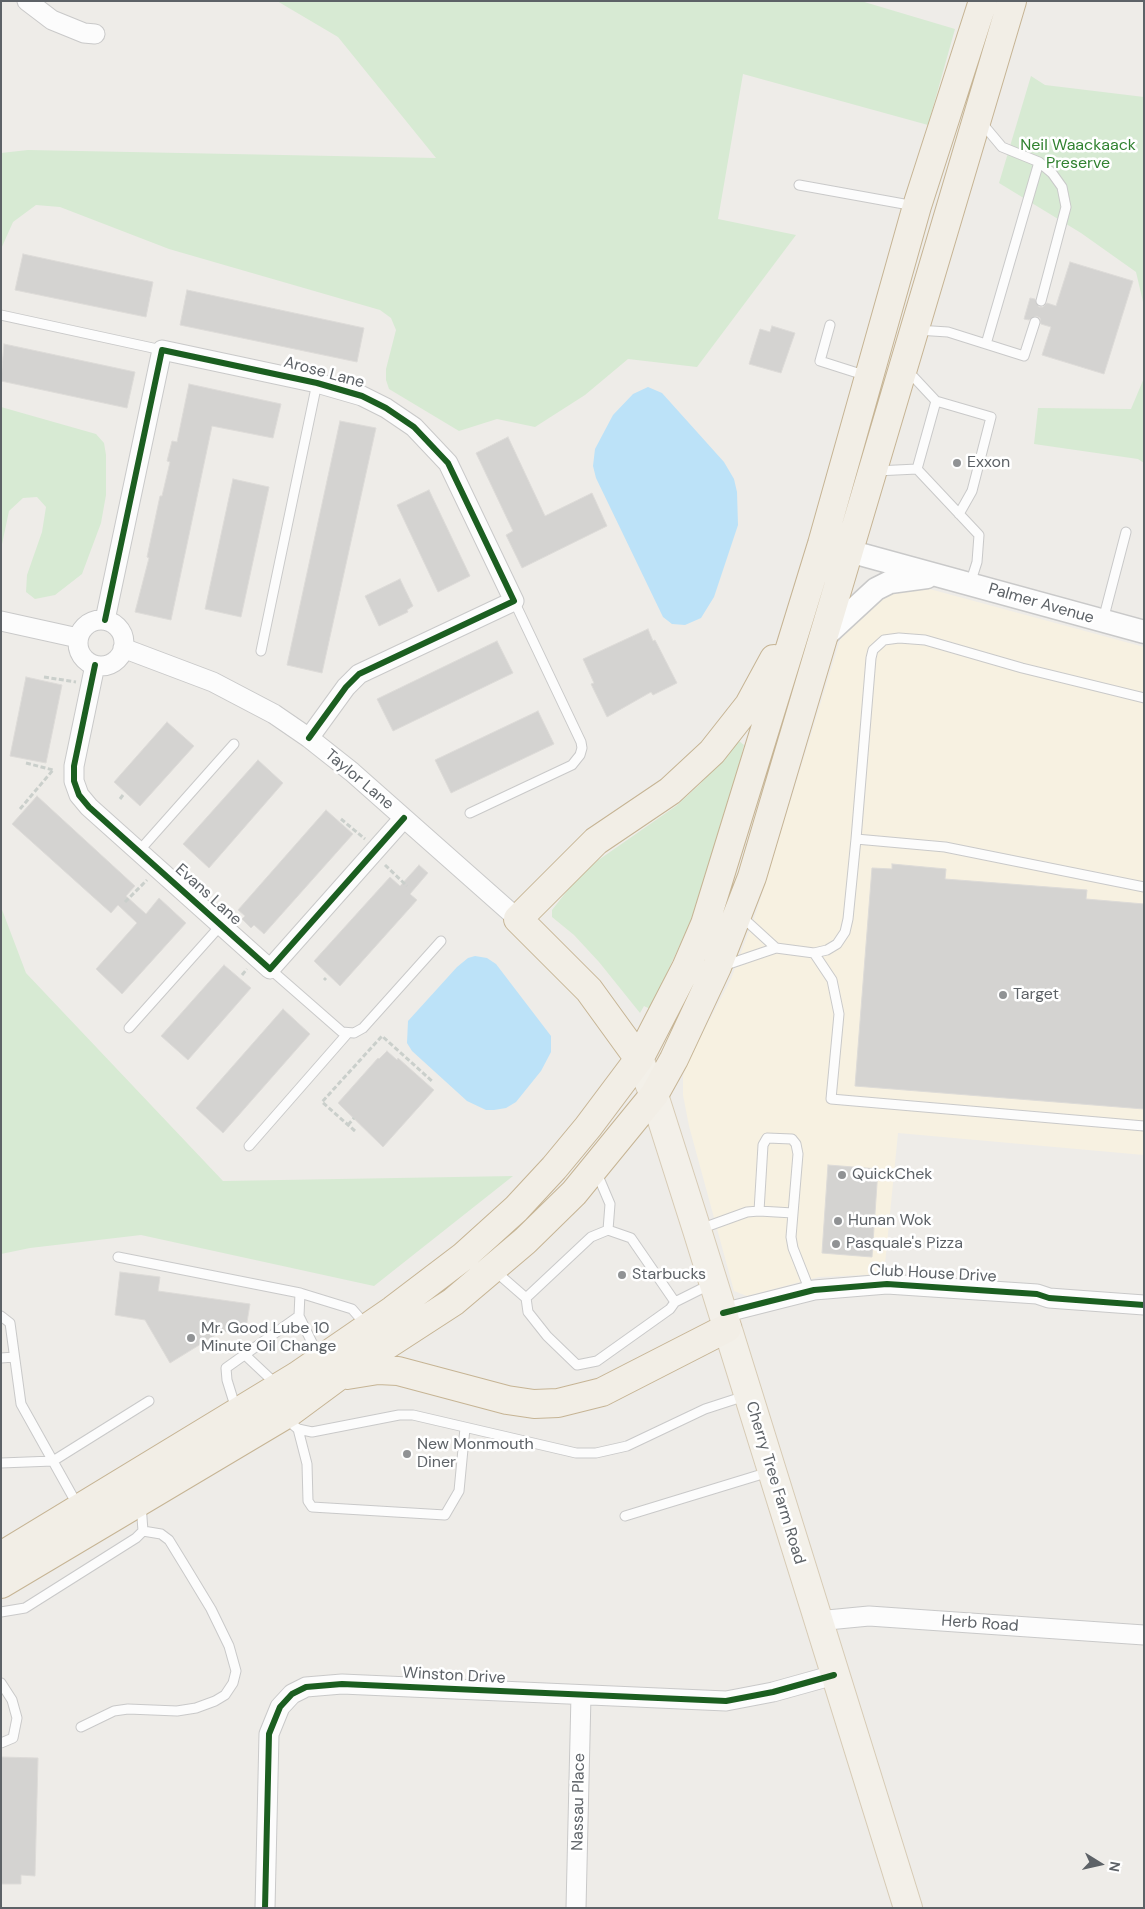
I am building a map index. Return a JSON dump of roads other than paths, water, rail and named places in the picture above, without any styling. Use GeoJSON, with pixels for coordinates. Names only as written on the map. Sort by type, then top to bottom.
{"type":"FeatureCollection","features":[{"type":"Feature","properties":{"kind":"highway"},"geometry":{"type":"LineString","coordinates":[[1,1584],[141,1501],[291,1423],[328,1369],[368,1327],[464,1256],[516,1209],[588,1127],[639,1059],[686,968],[704,924],[822,544],[917,206],[983,1]]}},
{"type":"Feature","properties":{"kind":"highway"},"geometry":{"type":"LineString","coordinates":[[1,1556],[278,1387],[328,1369],[453,1302],[525,1241],[595,1169],[654,1095],[674,1059],[717,967],[752,877],[1012,1]]}},
{"type":"Feature","properties":{"kind":"highway"},"geometry":{"type":"LineString","coordinates":[[639,1059],[589,990],[518,919],[596,841],[670,791],[712,752],[748,705],[802,607]]}},
{"type":"Feature","properties":{"kind":"highway"},"geometry":{"type":"LineString","coordinates":[[328,1369],[398,1371],[507,1400],[534,1404],[558,1403],[602,1392],[725,1321]]}},
{"type":"Feature","properties":{"kind":"main road","name":"Cherry Tree Farm Road"},"geometry":{"type":"LineString","coordinates":[[639,1059],[654,1095],[697,1230],[817,1621],[908,1908]]}},
{"type":"Feature","properties":{"kind":"street"},"geometry":{"type":"LineString","coordinates":[[27,1],[52,20],[84,33],[95,34]]}},
{"type":"Feature","properties":{"kind":"street"},"geometry":{"type":"LineString","coordinates":[[105,620],[162,350]]}},
{"type":"Feature","properties":{"kind":"street","name":"Arose Lane"},"geometry":{"type":"LineString","coordinates":[[162,350],[318,383],[362,396],[405,420],[431,443],[448,463],[514,601]]}},
{"type":"Feature","properties":{"kind":"street","name":"Palmer Avenue"},"geometry":{"type":"LineString","coordinates":[[822,544],[1144,632]]}},
{"type":"Feature","properties":{"kind":"street","name":"Palmer Avenue"},"geometry":{"type":"LineString","coordinates":[[824,637],[876,588],[890,582],[909,578],[939,576]]}},
{"type":"Feature","properties":{"kind":"street"},"geometry":{"type":"LineString","coordinates":[[308,738],[359,674],[514,601]]}},
{"type":"Feature","properties":{"kind":"street"},"geometry":{"type":"LineString","coordinates":[[105,620],[118,627],[124,641],[123,648],[121,655],[110,664],[95,666],[83,658],[78,645],[78,638],[80,631],[91,622],[105,620]]}},
{"type":"Feature","properties":{"kind":"street"},"geometry":{"type":"LineString","coordinates":[[1,621],[78,638]]}},
{"type":"Feature","properties":{"kind":"street","name":"Taylor Lane"},"geometry":{"type":"LineString","coordinates":[[123,648],[214,682],[274,714],[308,738],[404,818],[518,919]]}},
{"type":"Feature","properties":{"kind":"street","name":"Evans Lane"},"geometry":{"type":"LineString","coordinates":[[95,666],[74,766],[76,789],[84,802],[270,969]]}},
{"type":"Feature","properties":{"kind":"street"},"geometry":{"type":"LineString","coordinates":[[270,969],[404,818]]}},
{"type":"Feature","properties":{"kind":"street","name":"Club House Drive"},"geometry":{"type":"LineString","coordinates":[[725,1321],[810,1291],[857,1285],[887,1284],[1029,1293],[1048,1298],[1144,1305]]}},
{"type":"Feature","properties":{"kind":"street","name":"Herb Road"},"geometry":{"type":"LineString","coordinates":[[817,1621],[869,1616],[1144,1636]]}},
{"type":"Feature","properties":{"kind":"street","name":"Winston Drive"},"geometry":{"type":"LineString","coordinates":[[265,1908],[269,1734],[280,1707],[292,1694],[306,1687],[342,1684],[726,1701],[773,1692],[834,1675]]}},
{"type":"Feature","properties":{"kind":"street","name":"Nassau Place"},"geometry":{"type":"LineString","coordinates":[[576,1908],[581,1695]]}},
{"type":"Feature","properties":{"kind":"lane"},"geometry":{"type":"LineString","coordinates":[[978,113],[982,124],[1002,147],[1039,162],[1062,187],[1066,207],[1042,301]]}},
{"type":"Feature","properties":{"kind":"lane"},"geometry":{"type":"LineString","coordinates":[[986,344],[1039,162]]}},
{"type":"Feature","properties":{"kind":"lane"},"geometry":{"type":"LineString","coordinates":[[798,185],[917,206]]}},
{"type":"Feature","properties":{"kind":"lane"},"geometry":{"type":"LineString","coordinates":[[1,315],[162,350]]}},
{"type":"Feature","properties":{"kind":"lane"},"geometry":{"type":"LineString","coordinates":[[914,329],[948,332],[1024,356],[1035,322]]}},
{"type":"Feature","properties":{"kind":"lane"},"geometry":{"type":"LineString","coordinates":[[830,325],[820,361],[868,376]]}},
{"type":"Feature","properties":{"kind":"lane"},"geometry":{"type":"LineString","coordinates":[[903,366],[936,401],[992,417],[972,491],[959,514]]}},
{"type":"Feature","properties":{"kind":"lane"},"geometry":{"type":"LineString","coordinates":[[261,651],[318,383]]}},
{"type":"Feature","properties":{"kind":"lane"},"geometry":{"type":"LineString","coordinates":[[917,468],[936,401]]}},
{"type":"Feature","properties":{"kind":"lane"},"geometry":{"type":"LineString","coordinates":[[873,471],[917,468]]}},
{"type":"Feature","properties":{"kind":"lane"},"geometry":{"type":"LineString","coordinates":[[917,468],[979,535],[977,562],[970,584]]}},
{"type":"Feature","properties":{"kind":"lane"},"geometry":{"type":"LineString","coordinates":[[1103,621],[1126,532]]}},
{"type":"Feature","properties":{"kind":"lane"},"geometry":{"type":"LineString","coordinates":[[470,813],[572,765],[580,755],[582,748],[581,742],[514,601]]}},
{"type":"Feature","properties":{"kind":"lane"},"geometry":{"type":"LineString","coordinates":[[717,967],[776,948],[814,953],[833,948],[842,939],[847,926],[856,840],[871,658],[873,650],[884,640],[899,638],[925,640],[1022,668],[1144,698]]}},
{"type":"Feature","properties":{"kind":"lane"},"geometry":{"type":"LineString","coordinates":[[139,851],[234,744]]}},
{"type":"Feature","properties":{"kind":"lane"},"geometry":{"type":"LineString","coordinates":[[856,840],[946,847],[1144,887]]}},
{"type":"Feature","properties":{"kind":"lane"},"geometry":{"type":"LineString","coordinates":[[738,913],[776,948]]}},
{"type":"Feature","properties":{"kind":"lane"},"geometry":{"type":"LineString","coordinates":[[128,1028],[221,925]]}},
{"type":"Feature","properties":{"kind":"lane"},"geometry":{"type":"LineString","coordinates":[[270,969],[347,1034],[354,1034],[363,1028],[440,941]]}},
{"type":"Feature","properties":{"kind":"lane"},"geometry":{"type":"LineString","coordinates":[[814,953],[832,980],[839,1014],[831,1099],[1144,1126]]}},
{"type":"Feature","properties":{"kind":"lane"},"geometry":{"type":"LineString","coordinates":[[249,1146],[347,1034]]}},
{"type":"Feature","properties":{"kind":"lane"},"geometry":{"type":"LineString","coordinates":[[759,1211],[763,1145],[767,1138],[792,1139],[796,1144],[798,1154],[793,1213],[793,1248],[810,1291]]}},
{"type":"Feature","properties":{"kind":"lane"},"geometry":{"type":"LineString","coordinates":[[595,1169],[610,1204],[608,1230]]}},
{"type":"Feature","properties":{"kind":"lane"},"geometry":{"type":"LineString","coordinates":[[697,1230],[747,1212],[793,1213]]}},
{"type":"Feature","properties":{"kind":"lane"},"geometry":{"type":"LineString","coordinates":[[526,1298],[591,1238],[608,1230],[632,1238],[675,1302]]}},
{"type":"Feature","properties":{"kind":"lane"},"geometry":{"type":"LineString","coordinates":[[118,1258],[300,1293],[352,1309],[368,1327]]}},
{"type":"Feature","properties":{"kind":"lane"},"geometry":{"type":"LineString","coordinates":[[492,1269],[526,1298],[528,1312],[546,1336],[577,1365],[597,1361],[670,1309],[675,1302],[713,1283]]}},
{"type":"Feature","properties":{"kind":"lane"},"geometry":{"type":"LineString","coordinates":[[300,1293],[299,1316],[328,1369]]}},
{"type":"Feature","properties":{"kind":"lane"},"geometry":{"type":"LineString","coordinates":[[1,1316],[10,1324],[21,1404],[79,1508]]}},
{"type":"Feature","properties":{"kind":"lane"},"geometry":{"type":"LineString","coordinates":[[237,1412],[227,1380],[226,1368],[299,1316]]}},
{"type":"Feature","properties":{"kind":"lane"},"geometry":{"type":"LineString","coordinates":[[244,1354],[278,1387]]}},
{"type":"Feature","properties":{"kind":"lane"},"geometry":{"type":"LineString","coordinates":[[1,1358],[14,1357]]}},
{"type":"Feature","properties":{"kind":"lane"},"geometry":{"type":"LineString","coordinates":[[291,1423],[312,1432],[406,1415],[576,1453],[596,1453],[626,1446],[705,1409],[748,1395]]}},
{"type":"Feature","properties":{"kind":"lane"},"geometry":{"type":"LineString","coordinates":[[1,1463],[53,1461],[150,1401]]}},
{"type":"Feature","properties":{"kind":"lane"},"geometry":{"type":"LineString","coordinates":[[291,1423],[307,1464],[308,1502],[312,1507],[445,1515],[459,1492],[465,1428]]}},
{"type":"Feature","properties":{"kind":"lane"},"geometry":{"type":"LineString","coordinates":[[625,1516],[771,1472]]}},
{"type":"Feature","properties":{"kind":"lane"},"geometry":{"type":"LineString","coordinates":[[1,1612],[25,1608],[136,1538],[142,1530],[141,1501]]}},
{"type":"Feature","properties":{"kind":"lane"},"geometry":{"type":"LineString","coordinates":[[81,1727],[114,1711],[128,1709],[178,1711],[196,1708],[220,1698],[234,1683],[236,1671],[229,1646],[211,1609],[169,1540],[161,1534],[142,1530]]}},
{"type":"Feature","properties":{"kind":"lane"},"geometry":{"type":"LineString","coordinates":[[1,1682],[12,1700],[17,1718],[13,1738],[1,1742]]}},
{"type":"Feature","properties":{"kind":"water"},"geometry":{"type":"Polygon","coordinates":[[[648,387],[662,393],[724,462],[734,479],[737,492],[738,525],[714,597],[701,618],[685,625],[672,624],[663,617],[596,478],[593,466],[595,449],[613,415],[633,394],[648,387]]]}},
{"type":"Feature","properties":{"kind":"water"},"geometry":{"type":"Polygon","coordinates":[[[475,956],[487,958],[496,964],[551,1036],[551,1052],[541,1071],[516,1102],[506,1108],[494,1110],[486,1110],[467,1101],[412,1051],[407,1043],[408,1021],[457,967],[468,958],[475,956]]]}},
{"type":"Feature","properties":{"kind":"place","name":"Exxon"},"geometry":{"type":"Point","coordinates":[957,463]}},
{"type":"Feature","properties":{"kind":"place","name":"Target"},"geometry":{"type":"Point","coordinates":[1003,995]}},
{"type":"Feature","properties":{"kind":"place","name":"QuickChek"},"geometry":{"type":"Point","coordinates":[842,1175]}},
{"type":"Feature","properties":{"kind":"place","name":"Hunan Wok"},"geometry":{"type":"Point","coordinates":[838,1221]}},
{"type":"Feature","properties":{"kind":"place","name":"Pasquale's Pizza"},"geometry":{"type":"Point","coordinates":[836,1244]}},
{"type":"Feature","properties":{"kind":"place","name":"Starbucks"},"geometry":{"type":"Point","coordinates":[622,1275]}},
{"type":"Feature","properties":{"kind":"place","name":"Mr. Good Lube 10 Minute Oil Change"},"geometry":{"type":"Point","coordinates":[191,1338]}},
{"type":"Feature","properties":{"kind":"place","name":"New Monmouth Diner"},"geometry":{"type":"Point","coordinates":[407,1454]}},
{"type":"Feature","properties":{"kind":"park label","name":"Neil Waackaack Preserve"},"geometry":{"type":"Point","coordinates":[1078,155]}}]}
